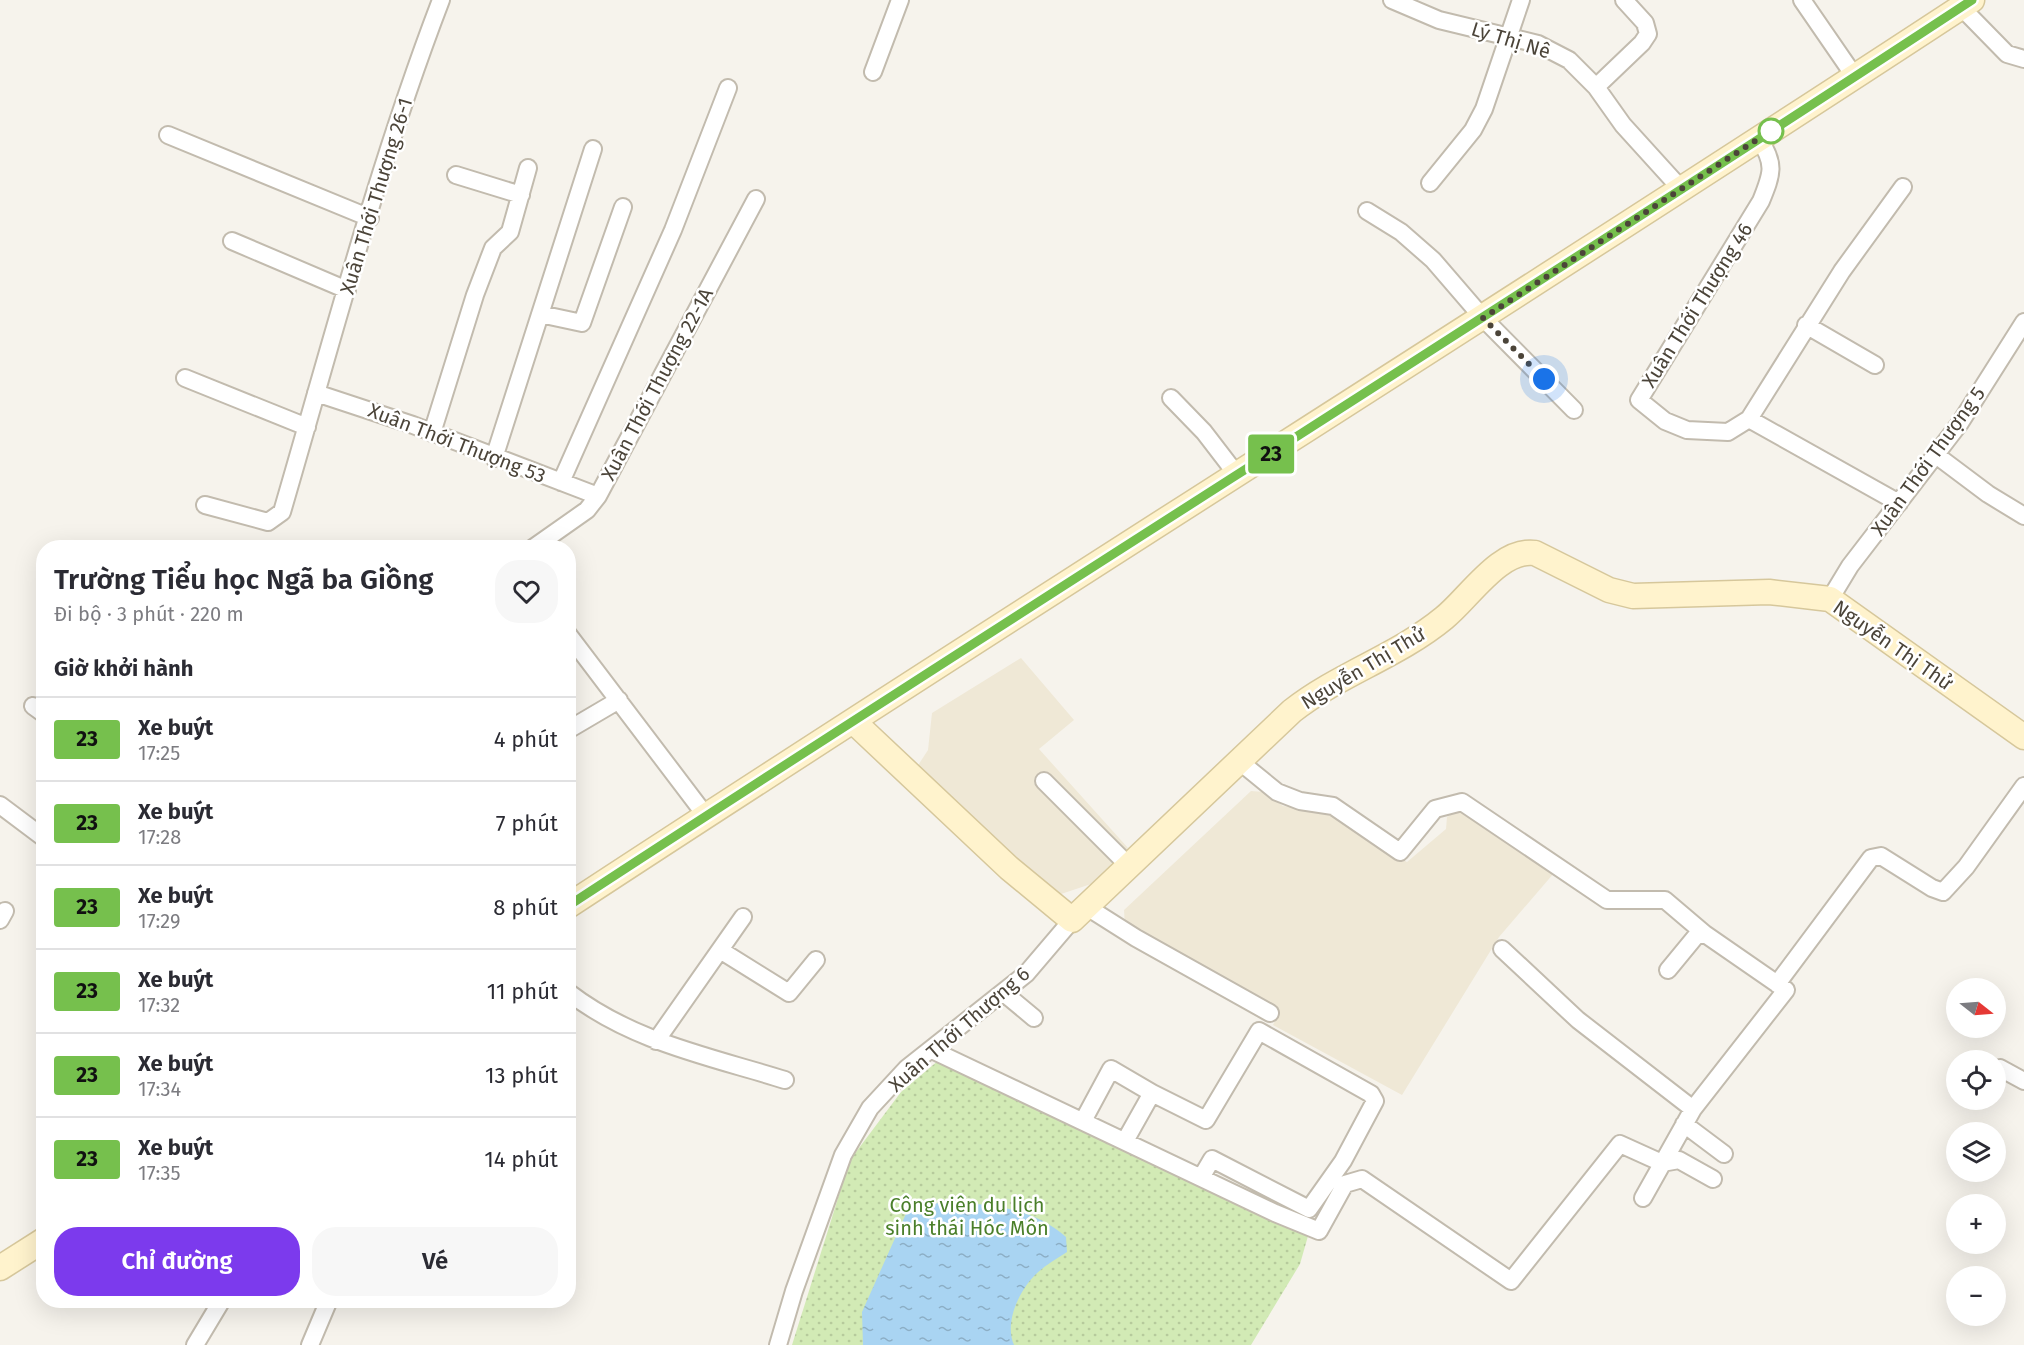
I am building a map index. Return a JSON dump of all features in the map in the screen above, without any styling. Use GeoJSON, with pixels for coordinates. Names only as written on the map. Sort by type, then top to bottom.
{"type":"FeatureCollection","features":[{"type":"Feature","properties":{"kind":"main road"},"geometry":{"type":"LineString","coordinates":[[576,901],[1682,190],[1966,4]]}},
{"type":"Feature","properties":{"kind":"main road","name":"Nguyễn Thị Thử"},"geometry":{"type":"LineString","coordinates":[[1080,913],[1239,761],[1310,697],[1394,653],[1421,636],[1446,616],[1499,566],[1523,553],[1535,553],[1609,590],[1633,596],[1769,592],[1830,599],[2024,737]]}},
{"type":"Feature","properties":{"kind":"main road"},"geometry":{"type":"LineString","coordinates":[[854,722],[1009,868],[1080,913]]}},
{"type":"Feature","properties":{"kind":"main road"},"geometry":{"type":"LineString","coordinates":[[0,1268],[36,1245]]}},
{"type":"Feature","properties":{"kind":"street","name":"Xuân Thới Thượng 26-1"},"geometry":{"type":"LineString","coordinates":[[205,505],[268,522],[282,512],[409,88],[441,0]]}},
{"type":"Feature","properties":{"kind":"street"},"geometry":{"type":"LineString","coordinates":[[873,72],[894,10],[900,0]]}},
{"type":"Feature","properties":{"kind":"street","name":"Lý Thị Nê"},"geometry":{"type":"LineString","coordinates":[[1392,0],[1439,20],[1538,44],[1569,60],[1596,87],[1623,126],[1682,190]]}},
{"type":"Feature","properties":{"kind":"street"},"geometry":{"type":"LineString","coordinates":[[1430,183],[1473,130],[1521,0]]}},
{"type":"Feature","properties":{"kind":"street"},"geometry":{"type":"LineString","coordinates":[[1596,87],[1642,43],[1647,34],[1645,23],[1624,0]]}},
{"type":"Feature","properties":{"kind":"street"},"geometry":{"type":"LineString","coordinates":[[1802,0],[1854,76]]}},
{"type":"Feature","properties":{"kind":"street"},"geometry":{"type":"LineString","coordinates":[[1966,4],[2007,54],[2024,59]]}},
{"type":"Feature","properties":{"kind":"street"},"geometry":{"type":"LineString","coordinates":[[561,482],[673,230],[728,88]]}},
{"type":"Feature","properties":{"kind":"street"},"geometry":{"type":"LineString","coordinates":[[168,135],[370,218]]}},
{"type":"Feature","properties":{"kind":"street","name":"Xuân Thới Thượng 46"},"geometry":{"type":"LineString","coordinates":[[1749,419],[1728,432],[1687,430],[1665,422],[1639,400],[1761,201],[1772,174],[1769,154],[1759,139]]}},
{"type":"Feature","properties":{"kind":"street"},"geometry":{"type":"LineString","coordinates":[[494,458],[593,149]]}},
{"type":"Feature","properties":{"kind":"street"},"geometry":{"type":"LineString","coordinates":[[432,433],[475,295],[493,248],[510,232],[528,168]]}},
{"type":"Feature","properties":{"kind":"street"},"geometry":{"type":"LineString","coordinates":[[456,175],[520,195]]}},
{"type":"Feature","properties":{"kind":"street"},"geometry":{"type":"LineString","coordinates":[[1899,503],[1749,419],[1806,325],[1903,187]]}},
{"type":"Feature","properties":{"kind":"street","name":"Xuân Thới Thượng 22-1A"},"geometry":{"type":"LineString","coordinates":[[544,540],[587,510],[598,496],[756,200]]}},
{"type":"Feature","properties":{"kind":"street"},"geometry":{"type":"LineString","coordinates":[[540,314],[582,323],[623,207]]}},
{"type":"Feature","properties":{"kind":"street"},"geometry":{"type":"LineString","coordinates":[[1367,211],[1401,232],[1433,260],[1483,318],[1574,410]]}},
{"type":"Feature","properties":{"kind":"street"},"geometry":{"type":"LineString","coordinates":[[232,241],[347,290]]}},
{"type":"Feature","properties":{"kind":"street","name":"Xuân Thới Thượng 5"},"geometry":{"type":"LineString","coordinates":[[1830,599],[1850,566],[1960,423],[2024,322]]}},
{"type":"Feature","properties":{"kind":"street"},"geometry":{"type":"LineString","coordinates":[[1806,325],[1875,365]]}},
{"type":"Feature","properties":{"kind":"street"},"geometry":{"type":"LineString","coordinates":[[185,378],[307,427]]}},
{"type":"Feature","properties":{"kind":"street","name":"Xuân Thới Thượng 53"},"geometry":{"type":"LineString","coordinates":[[316,393],[432,433],[598,496]]}},
{"type":"Feature","properties":{"kind":"street"},"geometry":{"type":"LineString","coordinates":[[1171,398],[1204,432],[1237,475]]}},
{"type":"Feature","properties":{"kind":"street"},"geometry":{"type":"LineString","coordinates":[[1936,455],[1988,494],[2024,516]]}},
{"type":"Feature","properties":{"kind":"street"},"geometry":{"type":"LineString","coordinates":[[576,644],[706,816]]}},
{"type":"Feature","properties":{"kind":"street"},"geometry":{"type":"LineString","coordinates":[[576,725],[619,700]]}},
{"type":"Feature","properties":{"kind":"street"},"geometry":{"type":"LineString","coordinates":[[1239,761],[1277,792],[1300,801],[1333,806],[1400,852],[1435,809],[1462,801],[1607,900],[1665,900],[1705,934],[1786,990],[1692,1109],[1643,1198]]}},
{"type":"Feature","properties":{"kind":"street"},"geometry":{"type":"LineString","coordinates":[[1044,781],[1129,866]]}},
{"type":"Feature","properties":{"kind":"street"},"geometry":{"type":"LineString","coordinates":[[1777,984],[1871,858],[1881,856],[1932,888],[1944,892],[1966,867],[2024,786]]}},
{"type":"Feature","properties":{"kind":"street"},"geometry":{"type":"LineString","coordinates":[[0,805],[36,832]]}},
{"type":"Feature","properties":{"kind":"street"},"geometry":{"type":"LineString","coordinates":[[1080,913],[1136,938],[1270,1013]]}},
{"type":"Feature","properties":{"kind":"street","name":"Xuân Thới Thượng 6"},"geometry":{"type":"LineString","coordinates":[[778,1345],[794,1291],[843,1155],[870,1108],[907,1068],[1026,974],[1080,913]]}},
{"type":"Feature","properties":{"kind":"street"},"geometry":{"type":"LineString","coordinates":[[656,1041],[743,917]]}},
{"type":"Feature","properties":{"kind":"street"},"geometry":{"type":"LineString","coordinates":[[1668,970],[1696,936],[1705,934]]}},
{"type":"Feature","properties":{"kind":"street"},"geometry":{"type":"LineString","coordinates":[[1502,949],[1578,1020],[1692,1109]]}},
{"type":"Feature","properties":{"kind":"street"},"geometry":{"type":"LineString","coordinates":[[720,950],[789,993],[816,960]]}},
{"type":"Feature","properties":{"kind":"street"},"geometry":{"type":"LineString","coordinates":[[1004,993],[1034,1018]]}},
{"type":"Feature","properties":{"kind":"street"},"geometry":{"type":"LineString","coordinates":[[576,998],[597,1013],[656,1041],[785,1080]]}},
{"type":"Feature","properties":{"kind":"street"},"geometry":{"type":"LineString","coordinates":[[1083,1121],[1111,1069],[1206,1120],[1259,1031],[1371,1094],[1375,1101],[1343,1161],[1309,1209],[1212,1159],[1202,1176]]}},
{"type":"Feature","properties":{"kind":"street"},"geometry":{"type":"LineString","coordinates":[[932,1050],[1319,1231],[1345,1184],[1362,1179],[1511,1281],[1620,1144],[1662,1163],[1679,1160],[1713,1179]]}},
{"type":"Feature","properties":{"kind":"street"},"geometry":{"type":"LineString","coordinates":[[2006,1071],[2024,1081]]}},
{"type":"Feature","properties":{"kind":"street"},"geometry":{"type":"LineString","coordinates":[[1125,1141],[1152,1093]]}},
{"type":"Feature","properties":{"kind":"street"},"geometry":{"type":"LineString","coordinates":[[1684,1125],[1724,1154]]}},
{"type":"Feature","properties":{"kind":"street"},"geometry":{"type":"LineString","coordinates":[[195,1345],[217,1308]]}},
{"type":"Feature","properties":{"kind":"street"},"geometry":{"type":"LineString","coordinates":[[311,1345],[326,1308]]}},
{"type":"Feature","properties":{"kind":"shaded area"},"geometry":{"type":"Polygon","coordinates":[[[1021,658],[1074,720],[1039,749],[1128,848],[1091,884],[1058,895],[915,770],[928,750],[932,713],[1021,658]]]}},
{"type":"Feature","properties":{"kind":"shaded area"},"geometry":{"type":"Polygon","coordinates":[[[1251,791],[1264,792],[1283,806],[1335,813],[1379,846],[1407,862],[1446,829],[1447,817],[1464,807],[1554,873],[1499,937],[1402,1095],[1273,1025],[1278,1014],[1125,926],[1124,910],[1251,791]]]}},
{"type":"Feature","properties":{"kind":"green space","name":"Công viên du lịch sinh thái Hóc Môn"},"geometry":{"type":"Polygon","coordinates":[[[939,1060],[1308,1236],[1300,1264],[1251,1345],[792,1345],[850,1160],[901,1092],[939,1060]]]}},
{"type":"Feature","properties":{"kind":"water"},"geometry":{"type":"Polygon","coordinates":[[[945,1202],[993,1206],[1025,1213],[1053,1227],[1066,1237],[1067,1252],[1039,1272],[1029,1282],[1019,1298],[1012,1317],[1011,1336],[1014,1345],[863,1345],[862,1312],[909,1207],[945,1202]]]}},
{"type":"Feature","properties":{"kind":"bus line","name":"23"},"geometry":{"type":"LineString","coordinates":[[576,901],[905,687],[1635,221],[1972,0]]}},
{"type":"Feature","properties":{"kind":"route"},"geometry":{"type":"LineString","coordinates":[[1544,379],[1483,318],[1778,126],[1771,131]]}}]}
